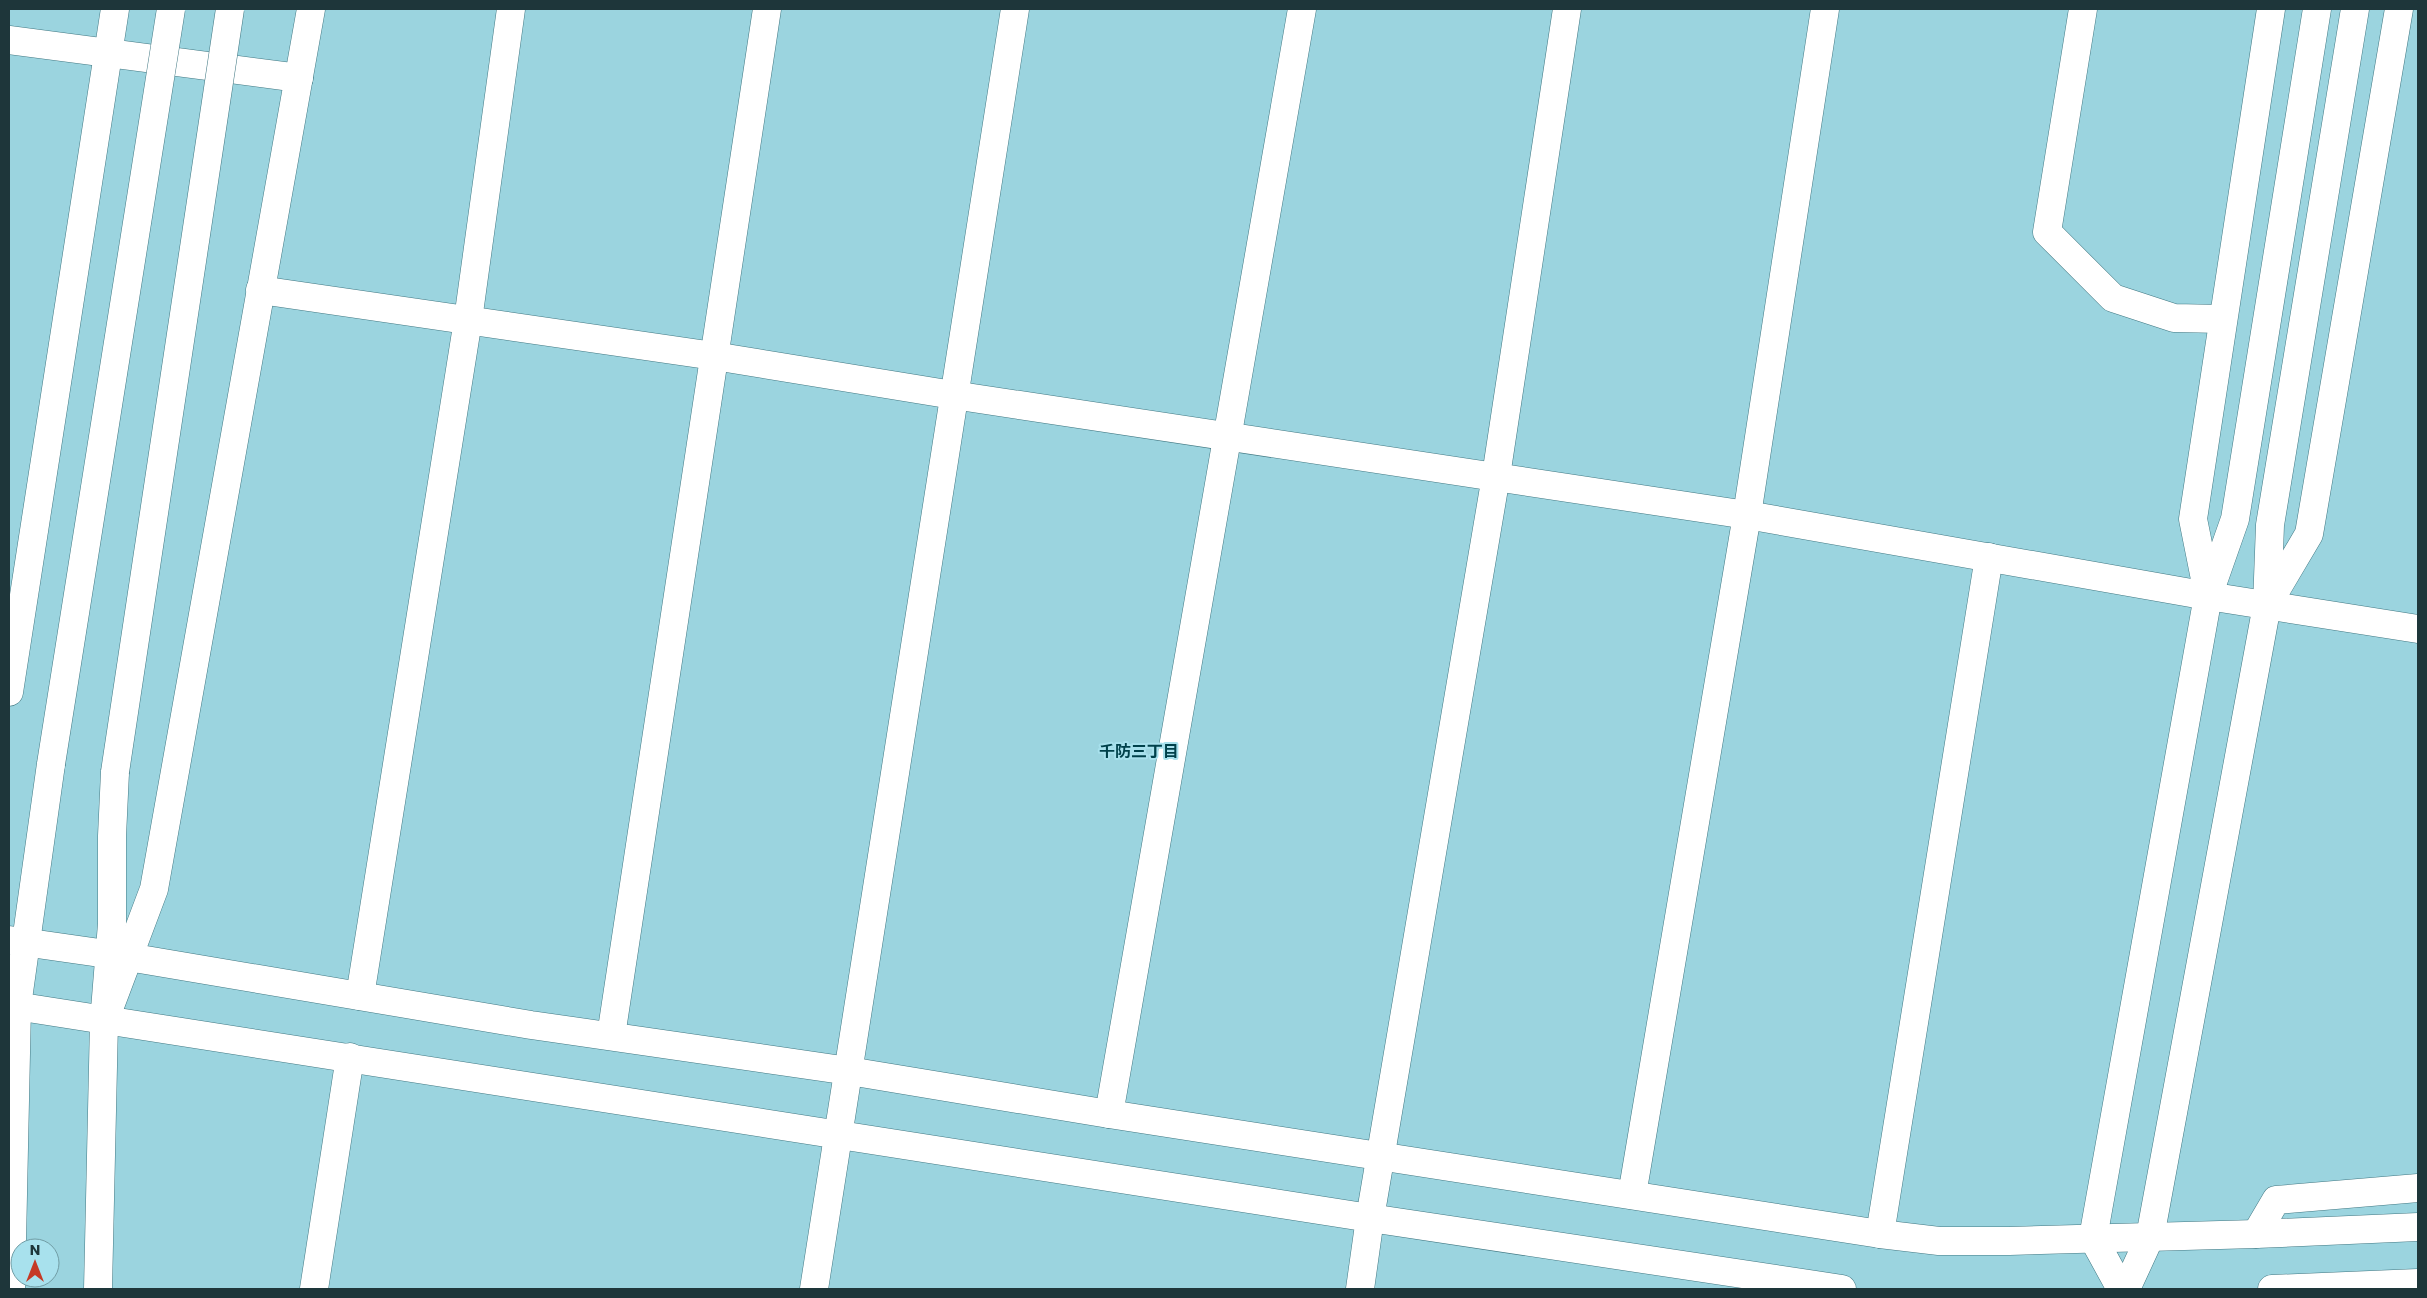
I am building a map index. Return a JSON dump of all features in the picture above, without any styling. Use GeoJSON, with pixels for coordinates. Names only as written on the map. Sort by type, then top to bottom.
{"type":"FeatureCollection","features":[{"type":"Feature","properties":{"kind":"main road"},"geometry":{"type":"LineString","coordinates":[[9,692],[115,9]]}},
{"type":"Feature","properties":{"kind":"main road"},"geometry":{"type":"LineString","coordinates":[[11,1289],[14,946],[51,764],[171,9]]}},
{"type":"Feature","properties":{"kind":"main road"},"geometry":{"type":"LineString","coordinates":[[119,956],[112,924],[112,836],[115,772],[230,9]]}},
{"type":"Feature","properties":{"kind":"main road"},"geometry":{"type":"LineString","coordinates":[[98,1289],[104,1022],[119,956],[154,889],[310,9]]}},
{"type":"Feature","properties":{"kind":"main road"},"geometry":{"type":"LineString","coordinates":[[360,996],[468,320],[510,9]]}},
{"type":"Feature","properties":{"kind":"main road"},"geometry":{"type":"LineString","coordinates":[[611,1036],[767,9]]}},
{"type":"Feature","properties":{"kind":"main road"},"geometry":{"type":"LineString","coordinates":[[814,1289],[1015,9]]}},
{"type":"Feature","properties":{"kind":"main road"},"geometry":{"type":"LineString","coordinates":[[1109,1114],[1229,436],[1302,9]]}},
{"type":"Feature","properties":{"kind":"main road"},"geometry":{"type":"LineString","coordinates":[[1360,1289],[1370,1218],[1496,476],[1567,9]]}},
{"type":"Feature","properties":{"kind":"main road"},"geometry":{"type":"LineString","coordinates":[[1632,1195],[1748,515],[1825,9]]}},
{"type":"Feature","properties":{"kind":"main road"},"geometry":{"type":"LineString","coordinates":[[2083,9],[2048,232],[2113,298],[2174,318],[2222,319]]}},
{"type":"Feature","properties":{"kind":"main road"},"geometry":{"type":"LineString","coordinates":[[2208,596],[2193,519],[2222,319],[2271,9]]}},
{"type":"Feature","properties":{"kind":"main road"},"geometry":{"type":"LineString","coordinates":[[2120,1289],[2093,1238],[2208,596],[2235,519],[2317,9]]}},
{"type":"Feature","properties":{"kind":"main road"},"geometry":{"type":"LineString","coordinates":[[2126,1289],[2150,1236],[2267,605],[2270,525],[2355,9]]}},
{"type":"Feature","properties":{"kind":"main road"},"geometry":{"type":"LineString","coordinates":[[2267,605],[2308,534],[2399,9]]}},
{"type":"Feature","properties":{"kind":"main road"},"geometry":{"type":"LineString","coordinates":[[9,40],[298,78]]}},
{"type":"Feature","properties":{"kind":"main road"},"geometry":{"type":"LineString","coordinates":[[260,290],[714,356],[953,395],[1748,515],[2208,596],[2418,629]]}},
{"type":"Feature","properties":{"kind":"main road"},"geometry":{"type":"LineString","coordinates":[[1880,1234],[1989,557]]}},
{"type":"Feature","properties":{"kind":"main road"},"geometry":{"type":"LineString","coordinates":[[14,946],[119,956],[611,1036],[849,1070],[1109,1114],[1880,1234],[1939,1241],[2256,1234],[2418,1227]]}},
{"type":"Feature","properties":{"kind":"main road"},"geometry":{"type":"LineString","coordinates":[[13,1006],[104,1022],[350,1057],[1370,1218],[1842,1289]]}},
{"type":"Feature","properties":{"kind":"main road"},"geometry":{"type":"LineString","coordinates":[[314,1289],[350,1057]]}},
{"type":"Feature","properties":{"kind":"main road"},"geometry":{"type":"LineString","coordinates":[[2256,1234],[2276,1200],[2418,1188]]}},
{"type":"Feature","properties":{"kind":"main road"},"geometry":{"type":"LineString","coordinates":[[2272,1289],[2389,1287],[2418,1283]]}},
{"type":"Feature","properties":{"kind":"district","name":"千防三丁目"},"geometry":{"type":"Point","coordinates":[1139,751]}}]}
